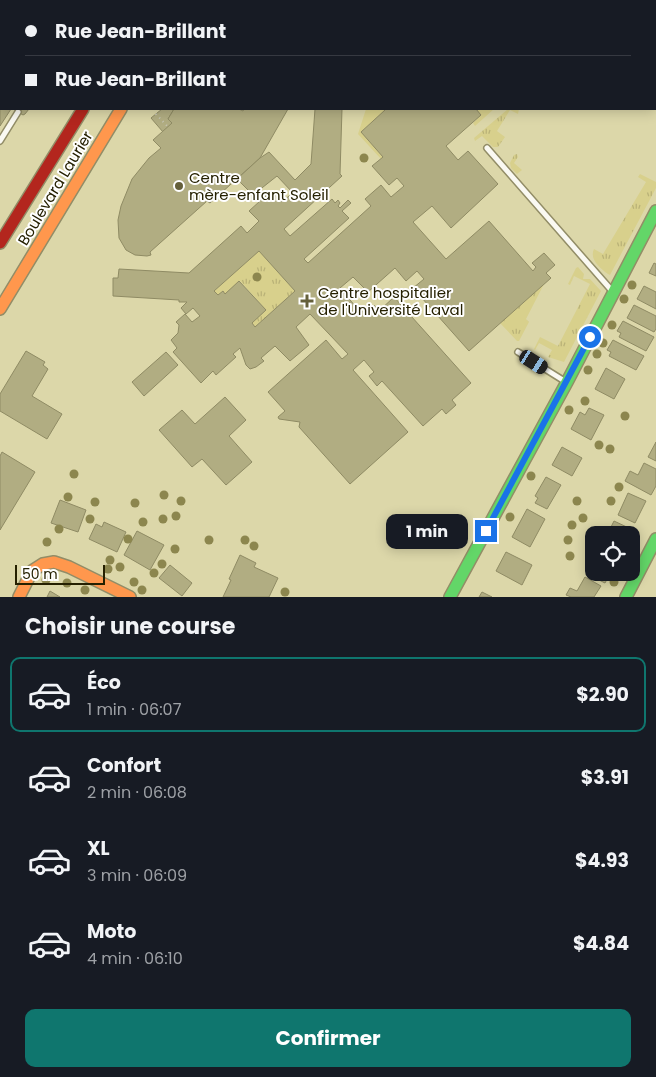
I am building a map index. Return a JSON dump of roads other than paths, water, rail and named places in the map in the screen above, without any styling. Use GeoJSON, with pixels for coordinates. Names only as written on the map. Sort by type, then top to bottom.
{"type":"FeatureCollection","features":[{"type":"Feature","properties":{"kind":"street","name":"Boulevard Laurier"},"geometry":{"type":"LineString","coordinates":[[0,244],[82,110]]}},
{"type":"Feature","properties":{"kind":"street","name":"Boulevard Laurier"},"geometry":{"type":"LineString","coordinates":[[0,309],[120,110]]}},
{"type":"Feature","properties":{"kind":"street"},"geometry":{"type":"LineString","coordinates":[[450,597],[567,382],[656,211]]}},
{"type":"Feature","properties":{"kind":"street"},"geometry":{"type":"LineString","coordinates":[[626,597],[656,539]]}},
{"type":"Feature","properties":{"kind":"street"},"geometry":{"type":"LineString","coordinates":[[19,597],[32,571],[43,564],[54,562],[69,567],[130,597]]}},
{"type":"Feature","properties":{"kind":"lane"},"geometry":{"type":"LineString","coordinates":[[0,141],[18,112]]}},
{"type":"Feature","properties":{"kind":"lane"},"geometry":{"type":"LineString","coordinates":[[487,148],[614,292]]}},
{"type":"Feature","properties":{"kind":"lane"},"geometry":{"type":"LineString","coordinates":[[518,352],[567,382]]}},
{"type":"Feature","properties":{"kind":"place","name":"Centre mère-enfant Soleil"},"geometry":{"type":"Point","coordinates":[179,186]}},
{"type":"Feature","properties":{"kind":"place","name":"Centre hospitalier de l'Université Laval"},"geometry":{"type":"Point","coordinates":[307,301]}}]}
